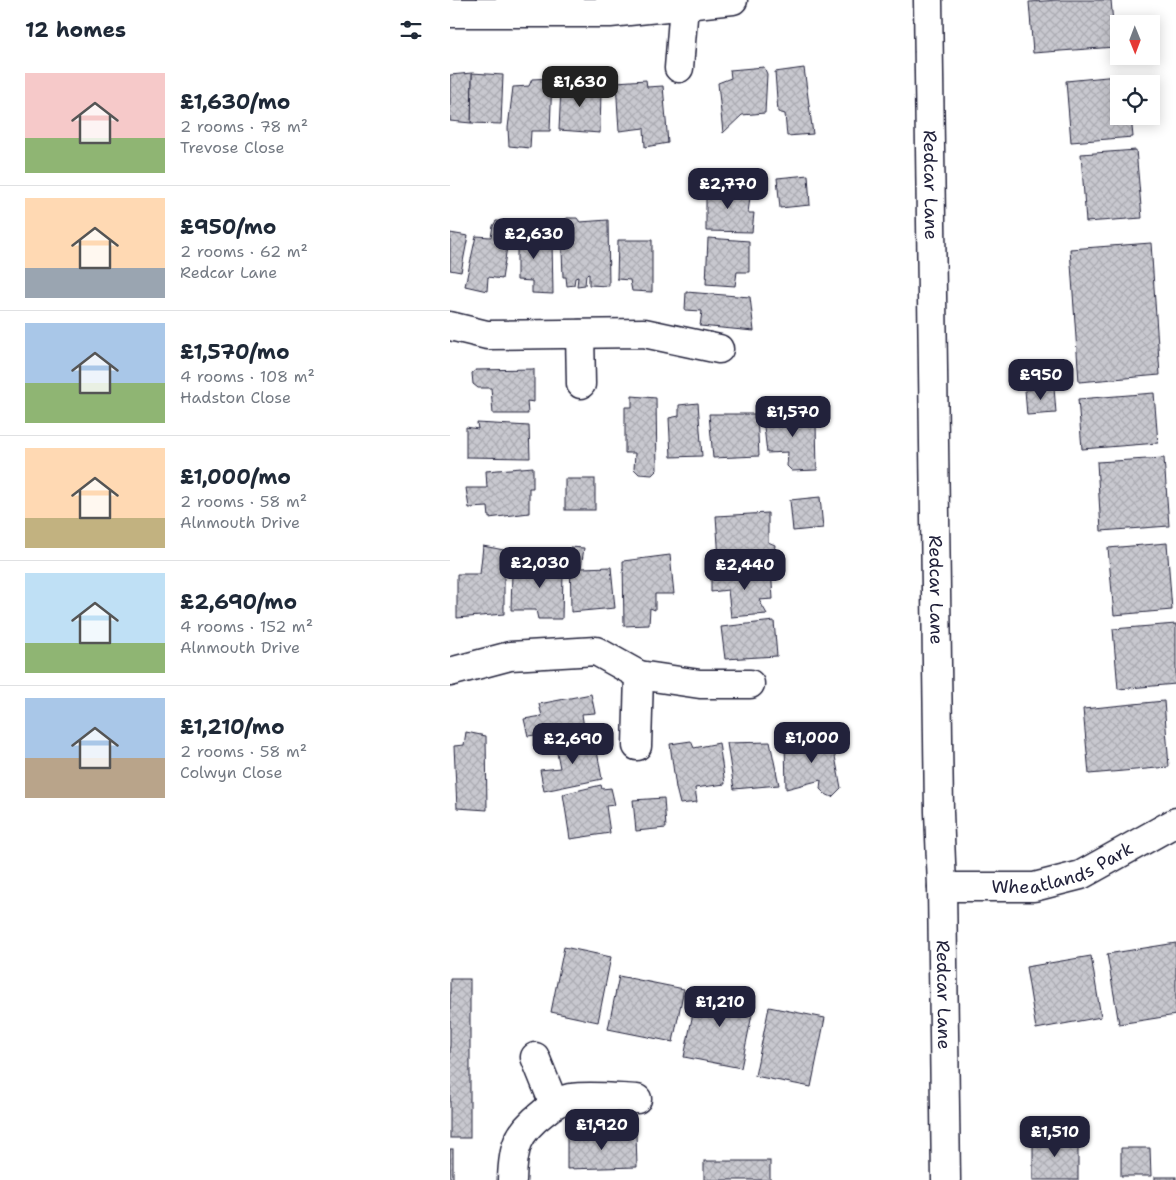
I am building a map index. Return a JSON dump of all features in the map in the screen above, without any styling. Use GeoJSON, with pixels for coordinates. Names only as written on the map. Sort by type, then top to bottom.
{"type":"FeatureCollection","features":[{"type":"Feature","properties":{"kind":"street"},"geometry":{"type":"LineString","coordinates":[[450,13],[610,12],[733,0]]}},
{"type":"Feature","properties":{"kind":"street","name":"Redcar Lane"},"geometry":{"type":"LineString","coordinates":[[928,0],[946,1180]]}},
{"type":"Feature","properties":{"kind":"street"},"geometry":{"type":"LineString","coordinates":[[679,68],[684,5]]}},
{"type":"Feature","properties":{"kind":"street"},"geometry":{"type":"LineString","coordinates":[[450,326],[487,335],[644,333],[719,349]]}},
{"type":"Feature","properties":{"kind":"street"},"geometry":{"type":"LineString","coordinates":[[580,334],[580,384]]}},
{"type":"Feature","properties":{"kind":"street"},"geometry":{"type":"LineString","coordinates":[[450,672],[510,656],[596,651],[639,675],[700,684],[750,684]]}},
{"type":"Feature","properties":{"kind":"street"},"geometry":{"type":"LineString","coordinates":[[637,746],[639,675]]}},
{"type":"Feature","properties":{"kind":"street","name":"Wheatlands Park"},"geometry":{"type":"LineString","coordinates":[[942,887],[1034,888],[1081,875],[1176,822]]}},
{"type":"Feature","properties":{"kind":"street"},"geometry":{"type":"LineString","coordinates":[[535,1057],[554,1104]]}},
{"type":"Feature","properties":{"kind":"street"},"geometry":{"type":"LineString","coordinates":[[512,1180],[513,1158],[521,1134],[535,1119],[554,1104],[570,1098],[637,1099]]}},
{"type":"Feature","properties":{"kind":"building"},"geometry":{"type":"Polygon","coordinates":[[[1111,0],[1112,15],[1110,15],[1110,47],[1033,53],[1029,2],[1111,0]]]}},
{"type":"Feature","properties":{"kind":"building"},"geometry":{"type":"Polygon","coordinates":[[[764,67],[767,74],[765,113],[742,115],[723,133],[718,83],[731,78],[730,70],[764,67]]]}},
{"type":"Feature","properties":{"kind":"building"},"geometry":{"type":"Polygon","coordinates":[[[804,68],[813,134],[787,136],[785,114],[778,112],[775,72],[804,68]]]}},
{"type":"Feature","properties":{"kind":"building"},"geometry":{"type":"Polygon","coordinates":[[[472,73],[503,75],[501,124],[471,123],[472,73]]]}},
{"type":"Feature","properties":{"kind":"building"},"geometry":{"type":"Polygon","coordinates":[[[472,73],[471,123],[450,121],[450,75],[472,73]]]}},
{"type":"Feature","properties":{"kind":"building"},"geometry":{"type":"Polygon","coordinates":[[[1110,77],[1110,125],[1132,125],[1133,137],[1071,142],[1066,81],[1110,77]]]}},
{"type":"Feature","properties":{"kind":"building"},"geometry":{"type":"Polygon","coordinates":[[[552,78],[550,131],[531,131],[530,148],[509,146],[508,128],[513,87],[529,86],[532,79],[552,78]]]}},
{"type":"Feature","properties":{"kind":"building"},"geometry":{"type":"Polygon","coordinates":[[[564,79],[585,80],[587,89],[601,92],[600,133],[559,130],[561,87],[564,79]]]}},
{"type":"Feature","properties":{"kind":"building"},"geometry":{"type":"Polygon","coordinates":[[[646,80],[647,87],[663,86],[668,143],[645,147],[644,128],[619,131],[616,82],[646,80]]]}},
{"type":"Feature","properties":{"kind":"building"},"geometry":{"type":"Polygon","coordinates":[[[1136,150],[1142,218],[1086,222],[1081,154],[1136,150]]]}},
{"type":"Feature","properties":{"kind":"building"},"geometry":{"type":"Polygon","coordinates":[[[808,175],[810,205],[780,208],[777,178],[808,175]]]}},
{"type":"Feature","properties":{"kind":"building"},"geometry":{"type":"Polygon","coordinates":[[[706,186],[751,190],[748,213],[754,213],[752,232],[706,231],[706,186]]]}},
{"type":"Feature","properties":{"kind":"building"},"geometry":{"type":"Polygon","coordinates":[[[567,218],[577,218],[580,222],[608,220],[609,286],[589,285],[589,274],[586,275],[585,285],[577,286],[578,277],[575,278],[574,285],[567,286],[566,277],[563,277],[561,223],[567,218]]]}},
{"type":"Feature","properties":{"kind":"building"},"geometry":{"type":"Polygon","coordinates":[[[496,221],[506,221],[510,228],[502,279],[488,277],[487,291],[465,286],[476,236],[491,237],[496,221]]]}},
{"type":"Feature","properties":{"kind":"building"},"geometry":{"type":"Polygon","coordinates":[[[517,222],[534,223],[534,240],[552,241],[553,294],[532,293],[532,281],[517,280],[517,222]]]}},
{"type":"Feature","properties":{"kind":"building"},"geometry":{"type":"Polygon","coordinates":[[[450,233],[468,236],[461,272],[450,270],[450,233]]]}},
{"type":"Feature","properties":{"kind":"building"},"geometry":{"type":"Polygon","coordinates":[[[708,238],[749,241],[749,272],[737,272],[735,286],[706,284],[708,238]]]}},
{"type":"Feature","properties":{"kind":"building"},"geometry":{"type":"Polygon","coordinates":[[[618,240],[652,240],[652,292],[632,291],[630,280],[617,279],[618,240]]]}},
{"type":"Feature","properties":{"kind":"building"},"geometry":{"type":"Polygon","coordinates":[[[1151,243],[1160,375],[1079,382],[1070,249],[1151,243]]]}},
{"type":"Feature","properties":{"kind":"building"},"geometry":{"type":"Polygon","coordinates":[[[686,292],[750,297],[754,331],[700,326],[702,311],[685,310],[686,292]]]}},
{"type":"Feature","properties":{"kind":"building"},"geometry":{"type":"Polygon","coordinates":[[[534,369],[534,402],[527,401],[528,414],[493,414],[491,388],[478,388],[473,384],[472,373],[476,370],[534,369]]]}},
{"type":"Feature","properties":{"kind":"building"},"geometry":{"type":"Polygon","coordinates":[[[1054,387],[1056,413],[1027,415],[1025,390],[1054,387]]]}},
{"type":"Feature","properties":{"kind":"building"},"geometry":{"type":"Polygon","coordinates":[[[1154,393],[1158,443],[1082,449],[1078,399],[1154,393]]]}},
{"type":"Feature","properties":{"kind":"building"},"geometry":{"type":"Polygon","coordinates":[[[632,396],[656,398],[657,470],[652,475],[639,474],[634,469],[635,453],[625,453],[625,407],[632,407],[632,396]]]}},
{"type":"Feature","properties":{"kind":"building"},"geometry":{"type":"Polygon","coordinates":[[[698,403],[702,456],[671,457],[669,418],[679,416],[679,405],[698,403]]]}},
{"type":"Feature","properties":{"kind":"building"},"geometry":{"type":"Polygon","coordinates":[[[791,407],[809,408],[810,424],[816,424],[817,470],[792,471],[787,466],[788,452],[767,453],[763,418],[791,407]]]}},
{"type":"Feature","properties":{"kind":"building"},"geometry":{"type":"Polygon","coordinates":[[[709,414],[757,414],[759,456],[713,458],[709,414]]]}},
{"type":"Feature","properties":{"kind":"building"},"geometry":{"type":"Polygon","coordinates":[[[477,423],[529,426],[530,458],[466,457],[466,427],[478,429],[477,423]]]}},
{"type":"Feature","properties":{"kind":"building"},"geometry":{"type":"Polygon","coordinates":[[[1164,458],[1169,526],[1101,531],[1097,462],[1164,458]]]}},
{"type":"Feature","properties":{"kind":"building"},"geometry":{"type":"Polygon","coordinates":[[[533,467],[533,488],[529,488],[529,513],[489,518],[488,507],[469,508],[466,488],[487,488],[486,471],[533,467]]]}},
{"type":"Feature","properties":{"kind":"building"},"geometry":{"type":"Polygon","coordinates":[[[565,479],[595,479],[595,510],[565,510],[565,479]]]}},
{"type":"Feature","properties":{"kind":"building"},"geometry":{"type":"Polygon","coordinates":[[[820,497],[823,528],[793,531],[790,500],[820,497]]]}},
{"type":"Feature","properties":{"kind":"building"},"geometry":{"type":"Polygon","coordinates":[[[768,513],[768,542],[775,545],[773,562],[719,559],[716,516],[768,513]]]}},
{"type":"Feature","properties":{"kind":"building"},"geometry":{"type":"Polygon","coordinates":[[[1167,543],[1172,610],[1114,615],[1108,548],[1167,543]]]}},
{"type":"Feature","properties":{"kind":"building"},"geometry":{"type":"Polygon","coordinates":[[[483,546],[504,550],[504,614],[457,618],[457,574],[480,574],[483,546]]]}},
{"type":"Feature","properties":{"kind":"building"},"geometry":{"type":"Polygon","coordinates":[[[570,547],[584,548],[581,568],[611,567],[615,608],[571,612],[570,547]]]}},
{"type":"Feature","properties":{"kind":"building"},"geometry":{"type":"Polygon","coordinates":[[[548,554],[558,559],[563,573],[562,619],[538,619],[536,610],[511,610],[512,572],[537,570],[538,559],[548,554]]]}},
{"type":"Feature","properties":{"kind":"building"},"geometry":{"type":"Polygon","coordinates":[[[670,555],[674,594],[655,594],[655,610],[650,608],[649,625],[624,626],[623,561],[670,555]]]}},
{"type":"Feature","properties":{"kind":"building"},"geometry":{"type":"Polygon","coordinates":[[[771,568],[773,599],[759,600],[767,614],[731,617],[728,590],[711,592],[711,576],[771,568]]]}},
{"type":"Feature","properties":{"kind":"building"},"geometry":{"type":"Polygon","coordinates":[[[774,621],[777,656],[725,659],[721,627],[774,621]]]}},
{"type":"Feature","properties":{"kind":"building"},"geometry":{"type":"Polygon","coordinates":[[[1176,624],[1176,684],[1118,689],[1113,629],[1176,624]]]}},
{"type":"Feature","properties":{"kind":"building"},"geometry":{"type":"Polygon","coordinates":[[[591,694],[595,713],[582,714],[584,728],[528,736],[524,719],[542,716],[539,704],[591,694]]]}},
{"type":"Feature","properties":{"kind":"building"},"geometry":{"type":"Polygon","coordinates":[[[1164,701],[1169,767],[1089,774],[1083,709],[1164,701]]]}},
{"type":"Feature","properties":{"kind":"building"},"geometry":{"type":"Polygon","coordinates":[[[466,732],[486,736],[487,810],[457,808],[454,746],[464,745],[466,732]]]}},
{"type":"Feature","properties":{"kind":"building"},"geometry":{"type":"Polygon","coordinates":[[[831,735],[841,788],[832,797],[820,789],[821,780],[786,789],[785,743],[831,735]]]}},
{"type":"Feature","properties":{"kind":"building"},"geometry":{"type":"Polygon","coordinates":[[[590,737],[591,750],[597,751],[602,779],[544,791],[540,770],[560,768],[555,743],[590,737]]]}},
{"type":"Feature","properties":{"kind":"building"},"geometry":{"type":"Polygon","coordinates":[[[691,741],[694,748],[719,743],[725,784],[695,788],[697,802],[680,804],[670,744],[691,741]]]}},
{"type":"Feature","properties":{"kind":"building"},"geometry":{"type":"Polygon","coordinates":[[[770,742],[779,785],[734,789],[727,743],[770,742]]]}},
{"type":"Feature","properties":{"kind":"building"},"geometry":{"type":"Polygon","coordinates":[[[601,785],[602,789],[611,788],[615,805],[606,806],[610,833],[570,839],[563,794],[601,785]]]}},
{"type":"Feature","properties":{"kind":"building"},"geometry":{"type":"Polygon","coordinates":[[[664,798],[666,828],[636,831],[633,800],[664,798]]]}},
{"type":"Feature","properties":{"kind":"building"},"geometry":{"type":"Polygon","coordinates":[[[1176,943],[1176,1015],[1119,1024],[1107,954],[1176,943]]]}},
{"type":"Feature","properties":{"kind":"building"},"geometry":{"type":"Polygon","coordinates":[[[564,947],[611,957],[598,1022],[551,1012],[564,947]]]}},
{"type":"Feature","properties":{"kind":"building"},"geometry":{"type":"Polygon","coordinates":[[[1091,956],[1101,1017],[1036,1029],[1026,967],[1091,956]]]}},
{"type":"Feature","properties":{"kind":"building"},"geometry":{"type":"Polygon","coordinates":[[[619,976],[684,989],[673,1042],[608,1029],[619,976]]]}},
{"type":"Feature","properties":{"kind":"building"},"geometry":{"type":"Polygon","coordinates":[[[450,979],[470,979],[470,1138],[450,1138],[450,979]]]}},
{"type":"Feature","properties":{"kind":"building"},"geometry":{"type":"Polygon","coordinates":[[[698,989],[755,1000],[741,1068],[684,1057],[698,989]]]}},
{"type":"Feature","properties":{"kind":"building"},"geometry":{"type":"Polygon","coordinates":[[[769,1007],[825,1018],[811,1087],[755,1076],[769,1007]]]}},
{"type":"Feature","properties":{"kind":"building"},"geometry":{"type":"Polygon","coordinates":[[[636,1133],[637,1167],[567,1169],[567,1134],[636,1133]]]}},
{"type":"Feature","properties":{"kind":"building"},"geometry":{"type":"Polygon","coordinates":[[[1033,1137],[1078,1137],[1078,1180],[1033,1180],[1033,1137]]]}},
{"type":"Feature","properties":{"kind":"building"},"geometry":{"type":"Polygon","coordinates":[[[1121,1148],[1150,1148],[1151,1176],[1121,1176],[1121,1148]]]}},
{"type":"Feature","properties":{"kind":"building"},"geometry":{"type":"Polygon","coordinates":[[[450,1149],[453,1149],[453,1180],[450,1180],[450,1149]]]}},
{"type":"Feature","properties":{"kind":"building"},"geometry":{"type":"Polygon","coordinates":[[[704,1161],[770,1161],[770,1180],[704,1180],[704,1161]]]}},
{"type":"Feature","properties":{"kind":"building"},"geometry":{"type":"Polygon","coordinates":[[[1155,1177],[1176,1177],[1176,1180],[1155,1180],[1155,1177]]]}}]}
